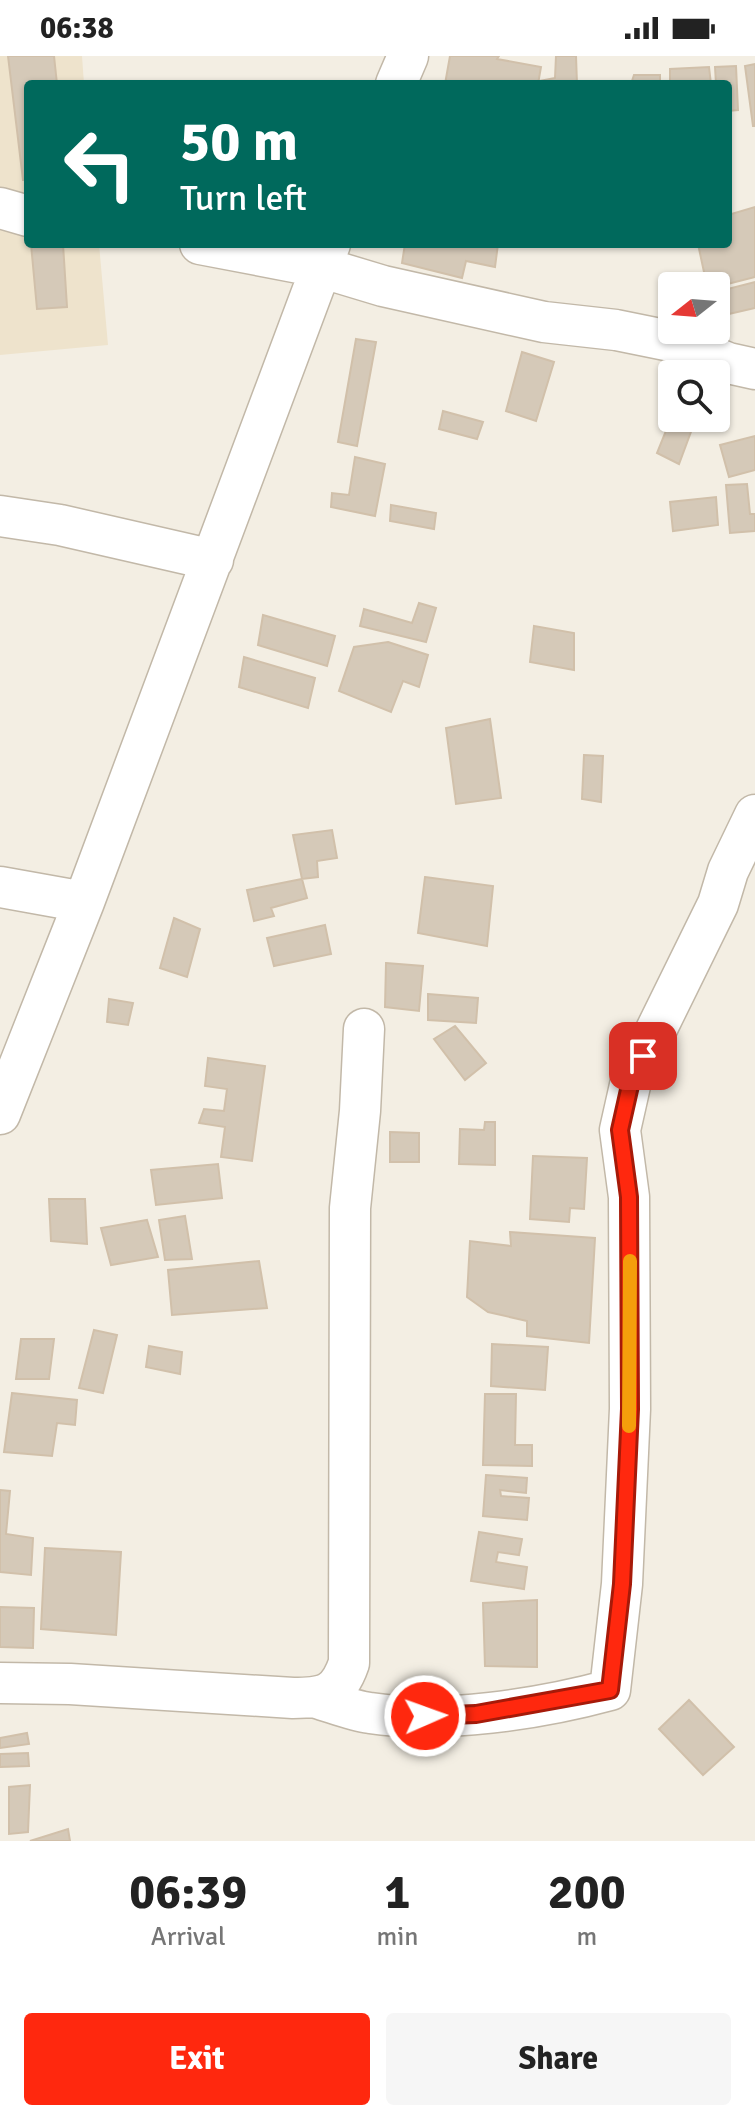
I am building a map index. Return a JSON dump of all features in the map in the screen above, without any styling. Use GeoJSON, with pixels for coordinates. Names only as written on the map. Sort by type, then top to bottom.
{"type":"FeatureCollection","features":[{"type":"Feature","properties":{"kind":"street"},"geometry":{"type":"LineString","coordinates":[[398,80],[408,56]]}},
{"type":"Feature","properties":{"kind":"street"},"geometry":{"type":"LineString","coordinates":[[0,208],[24,215]]}},
{"type":"Feature","properties":{"kind":"street"},"geometry":{"type":"LineString","coordinates":[[245,248],[325,255],[383,286],[544,322],[616,330],[680,343],[728,363],[755,369]]}},
{"type":"Feature","properties":{"kind":"street"},"geometry":{"type":"LineString","coordinates":[[0,1114],[84,902],[325,255]]}},
{"type":"Feature","properties":{"kind":"street"},"geometry":{"type":"LineString","coordinates":[[0,516],[60,525],[213,560]]}},
{"type":"Feature","properties":{"kind":"street"},"geometry":{"type":"LineString","coordinates":[[0,1683],[317,1698],[369,1713],[425,1716],[476,1714],[610,1690],[622,1584],[630,1409],[629,1197],[620,1130],[631,1081],[718,904],[728,871],[755,815]]}},
{"type":"Feature","properties":{"kind":"street"},"geometry":{"type":"LineString","coordinates":[[0,887],[84,902]]}},
{"type":"Feature","properties":{"kind":"street"},"geometry":{"type":"LineString","coordinates":[[317,1698],[332,1692],[343,1681],[349,1663],[350,1208],[360,1111],[364,1029]]}},
{"type":"Feature","properties":{"kind":"shaded area"},"geometry":{"type":"Polygon","coordinates":[[[0,56],[82,56],[84,80],[24,80],[24,248],[99,248],[108,345],[0,355],[0,56]]]}},
{"type":"Feature","properties":{"kind":"building"},"geometry":{"type":"Polygon","coordinates":[[[8,56],[54,56],[57,80],[24,80],[23,180],[8,56]]]}},
{"type":"Feature","properties":{"kind":"building"},"geometry":{"type":"Polygon","coordinates":[[[450,56],[499,56],[497,59],[541,67],[539,80],[446,80],[450,56]]]}},
{"type":"Feature","properties":{"kind":"building"},"geometry":{"type":"Polygon","coordinates":[[[556,56],[576,56],[577,80],[544,80],[555,78],[556,56]]]}},
{"type":"Feature","properties":{"kind":"building"},"geometry":{"type":"Polygon","coordinates":[[[755,64],[755,126],[753,126],[745,66],[755,64]]]}},
{"type":"Feature","properties":{"kind":"building"},"geometry":{"type":"Polygon","coordinates":[[[736,66],[738,110],[732,111],[732,80],[716,80],[715,67],[736,66]]]}},
{"type":"Feature","properties":{"kind":"building"},"geometry":{"type":"Polygon","coordinates":[[[709,67],[711,80],[670,80],[670,69],[709,67]]]}},
{"type":"Feature","properties":{"kind":"building"},"geometry":{"type":"Polygon","coordinates":[[[634,75],[660,75],[660,80],[632,80],[634,75]]]}},
{"type":"Feature","properties":{"kind":"building"},"geometry":{"type":"Polygon","coordinates":[[[755,207],[755,277],[730,283],[730,272],[704,272],[699,248],[732,248],[732,214],[755,207]]]}},
{"type":"Feature","properties":{"kind":"building"},"geometry":{"type":"Polygon","coordinates":[[[31,248],[63,248],[67,307],[37,309],[31,248]]]}},
{"type":"Feature","properties":{"kind":"building"},"geometry":{"type":"Polygon","coordinates":[[[404,248],[497,248],[495,267],[466,261],[462,278],[402,263],[404,248]]]}},
{"type":"Feature","properties":{"kind":"building"},"geometry":{"type":"Polygon","coordinates":[[[755,282],[755,308],[730,314],[730,288],[755,282]]]}},
{"type":"Feature","properties":{"kind":"building"},"geometry":{"type":"Polygon","coordinates":[[[356,339],[376,342],[357,446],[338,442],[356,339]]]}},
{"type":"Feature","properties":{"kind":"building"},"geometry":{"type":"Polygon","coordinates":[[[522,352],[554,362],[536,421],[506,411],[522,352]]]}},
{"type":"Feature","properties":{"kind":"building"},"geometry":{"type":"Polygon","coordinates":[[[443,411],[483,422],[477,439],[439,429],[443,411]]]}},
{"type":"Feature","properties":{"kind":"building"},"geometry":{"type":"Polygon","coordinates":[[[666,432],[691,432],[679,464],[657,453],[666,432]]]}},
{"type":"Feature","properties":{"kind":"building"},"geometry":{"type":"Polygon","coordinates":[[[755,436],[755,470],[729,477],[720,445],[755,436]]]}},
{"type":"Feature","properties":{"kind":"building"},"geometry":{"type":"Polygon","coordinates":[[[355,457],[385,464],[375,516],[331,507],[332,493],[349,495],[355,457]]]}},
{"type":"Feature","properties":{"kind":"building"},"geometry":{"type":"Polygon","coordinates":[[[747,484],[750,514],[755,514],[755,531],[730,533],[726,485],[747,484]]]}},
{"type":"Feature","properties":{"kind":"building"},"geometry":{"type":"Polygon","coordinates":[[[716,497],[718,525],[673,531],[670,502],[716,497]]]}},
{"type":"Feature","properties":{"kind":"building"},"geometry":{"type":"Polygon","coordinates":[[[391,505],[436,513],[434,529],[390,521],[391,505]]]}},
{"type":"Feature","properties":{"kind":"building"},"geometry":{"type":"Polygon","coordinates":[[[419,603],[436,608],[426,642],[360,626],[364,609],[412,623],[419,603]]]}},
{"type":"Feature","properties":{"kind":"building"},"geometry":{"type":"Polygon","coordinates":[[[263,615],[335,636],[327,666],[258,645],[263,615]]]}},
{"type":"Feature","properties":{"kind":"building"},"geometry":{"type":"Polygon","coordinates":[[[534,626],[574,633],[574,670],[530,662],[534,626]]]}},
{"type":"Feature","properties":{"kind":"building"},"geometry":{"type":"Polygon","coordinates":[[[388,642],[428,655],[419,687],[403,681],[391,712],[339,691],[354,647],[388,642]]]}},
{"type":"Feature","properties":{"kind":"building"},"geometry":{"type":"Polygon","coordinates":[[[244,657],[315,678],[308,708],[239,687],[244,657]]]}},
{"type":"Feature","properties":{"kind":"building"},"geometry":{"type":"Polygon","coordinates":[[[490,719],[501,798],[456,804],[446,728],[490,719]]]}},
{"type":"Feature","properties":{"kind":"building"},"geometry":{"type":"Polygon","coordinates":[[[584,755],[603,756],[601,802],[582,799],[584,755]]]}},
{"type":"Feature","properties":{"kind":"building"},"geometry":{"type":"Polygon","coordinates":[[[332,830],[337,858],[317,861],[318,877],[302,879],[293,835],[332,830]]]}},
{"type":"Feature","properties":{"kind":"building"},"geometry":{"type":"Polygon","coordinates":[[[425,877],[493,886],[487,946],[418,933],[425,877]]]}},
{"type":"Feature","properties":{"kind":"building"},"geometry":{"type":"Polygon","coordinates":[[[302,879],[307,898],[271,908],[274,916],[254,921],[247,890],[302,879]]]}},
{"type":"Feature","properties":{"kind":"building"},"geometry":{"type":"Polygon","coordinates":[[[174,918],[200,929],[187,977],[160,968],[174,918]]]}},
{"type":"Feature","properties":{"kind":"building"},"geometry":{"type":"Polygon","coordinates":[[[325,925],[331,954],[274,966],[267,938],[325,925]]]}},
{"type":"Feature","properties":{"kind":"building"},"geometry":{"type":"Polygon","coordinates":[[[386,963],[423,966],[419,1011],[385,1007],[386,963]]]}},
{"type":"Feature","properties":{"kind":"building"},"geometry":{"type":"Polygon","coordinates":[[[428,994],[478,998],[476,1023],[428,1020],[428,994]]]}},
{"type":"Feature","properties":{"kind":"building"},"geometry":{"type":"Polygon","coordinates":[[[109,999],[133,1003],[128,1025],[107,1022],[109,999]]]}},
{"type":"Feature","properties":{"kind":"building"},"geometry":{"type":"Polygon","coordinates":[[[455,1026],[486,1063],[465,1080],[434,1039],[455,1026]]]}},
{"type":"Feature","properties":{"kind":"building"},"geometry":{"type":"Polygon","coordinates":[[[208,1058],[265,1066],[252,1161],[221,1157],[225,1127],[199,1123],[204,1109],[224,1111],[227,1089],[205,1086],[208,1058]]]}},
{"type":"Feature","properties":{"kind":"building"},"geometry":{"type":"Polygon","coordinates":[[[485,1122],[495,1122],[495,1165],[459,1164],[460,1129],[484,1130],[485,1122]]]}},
{"type":"Feature","properties":{"kind":"building"},"geometry":{"type":"Polygon","coordinates":[[[390,1132],[419,1133],[419,1162],[390,1162],[390,1132]]]}},
{"type":"Feature","properties":{"kind":"building"},"geometry":{"type":"Polygon","coordinates":[[[533,1156],[587,1158],[584,1209],[570,1208],[569,1222],[530,1219],[533,1156]]]}},
{"type":"Feature","properties":{"kind":"building"},"geometry":{"type":"Polygon","coordinates":[[[218,1164],[222,1198],[156,1205],[151,1170],[218,1164]]]}},
{"type":"Feature","properties":{"kind":"building"},"geometry":{"type":"Polygon","coordinates":[[[49,1199],[85,1199],[87,1244],[51,1241],[49,1199]]]}},
{"type":"Feature","properties":{"kind":"building"},"geometry":{"type":"Polygon","coordinates":[[[185,1216],[192,1259],[165,1260],[159,1220],[185,1216]]]}},
{"type":"Feature","properties":{"kind":"building"},"geometry":{"type":"Polygon","coordinates":[[[147,1220],[158,1257],[111,1265],[101,1228],[147,1220]]]}},
{"type":"Feature","properties":{"kind":"building"},"geometry":{"type":"Polygon","coordinates":[[[510,1232],[595,1238],[589,1343],[527,1336],[527,1321],[488,1312],[467,1297],[470,1241],[511,1246],[510,1232]]]}},
{"type":"Feature","properties":{"kind":"building"},"geometry":{"type":"Polygon","coordinates":[[[259,1261],[267,1308],[172,1315],[168,1270],[259,1261]]]}},
{"type":"Feature","properties":{"kind":"building"},"geometry":{"type":"Polygon","coordinates":[[[94,1330],[117,1335],[103,1393],[79,1388],[94,1330]]]}},
{"type":"Feature","properties":{"kind":"building"},"geometry":{"type":"Polygon","coordinates":[[[21,1339],[54,1339],[49,1379],[16,1379],[21,1339]]]}},
{"type":"Feature","properties":{"kind":"building"},"geometry":{"type":"Polygon","coordinates":[[[492,1344],[548,1347],[545,1390],[491,1386],[492,1344]]]}},
{"type":"Feature","properties":{"kind":"building"},"geometry":{"type":"Polygon","coordinates":[[[149,1346],[182,1352],[180,1374],[146,1367],[149,1346]]]}},
{"type":"Feature","properties":{"kind":"building"},"geometry":{"type":"Polygon","coordinates":[[[12,1393],[77,1400],[75,1425],[57,1423],[52,1456],[4,1452],[12,1393]]]}},
{"type":"Feature","properties":{"kind":"building"},"geometry":{"type":"Polygon","coordinates":[[[485,1394],[516,1394],[515,1445],[532,1445],[532,1466],[483,1465],[485,1394]]]}},
{"type":"Feature","properties":{"kind":"building"},"geometry":{"type":"Polygon","coordinates":[[[486,1475],[527,1478],[526,1493],[500,1490],[501,1496],[529,1498],[527,1520],[483,1516],[486,1475]]]}},
{"type":"Feature","properties":{"kind":"building"},"geometry":{"type":"Polygon","coordinates":[[[0,1490],[10,1491],[6,1534],[33,1538],[31,1575],[0,1572],[0,1490]]]}},
{"type":"Feature","properties":{"kind":"building"},"geometry":{"type":"Polygon","coordinates":[[[479,1532],[522,1539],[519,1555],[498,1552],[496,1562],[527,1567],[524,1589],[471,1581],[479,1532]]]}},
{"type":"Feature","properties":{"kind":"building"},"geometry":{"type":"Polygon","coordinates":[[[45,1548],[121,1552],[116,1635],[41,1629],[45,1548]]]}},
{"type":"Feature","properties":{"kind":"building"},"geometry":{"type":"Polygon","coordinates":[[[537,1600],[537,1667],[485,1666],[483,1603],[537,1600]]]}},
{"type":"Feature","properties":{"kind":"building"},"geometry":{"type":"Polygon","coordinates":[[[0,1607],[34,1608],[33,1648],[0,1647],[0,1607]]]}},
{"type":"Feature","properties":{"kind":"building"},"geometry":{"type":"Polygon","coordinates":[[[689,1700],[734,1747],[703,1775],[659,1729],[689,1700]]]}},
{"type":"Feature","properties":{"kind":"building"},"geometry":{"type":"Polygon","coordinates":[[[27,1733],[29,1744],[0,1748],[0,1738],[27,1733]]]}},
{"type":"Feature","properties":{"kind":"building"},"geometry":{"type":"Polygon","coordinates":[[[28,1753],[29,1766],[0,1767],[0,1754],[28,1753]]]}},
{"type":"Feature","properties":{"kind":"building"},"geometry":{"type":"Polygon","coordinates":[[[30,1785],[28,1832],[9,1834],[9,1787],[30,1785]]]}},
{"type":"Feature","properties":{"kind":"building"},"geometry":{"type":"Polygon","coordinates":[[[68,1829],[70,1841],[30,1841],[68,1829]]]}},
{"type":"Feature","properties":{"kind":"slow traffic"},"geometry":{"type":"LineString","coordinates":[[629,1426],[630,1261]]}},
{"type":"Feature","properties":{"kind":"route"},"geometry":{"type":"LineString","coordinates":[[425,1716],[476,1714],[610,1690],[622,1584],[630,1409],[629,1197],[620,1130],[631,1081],[643,1056]]}}]}
